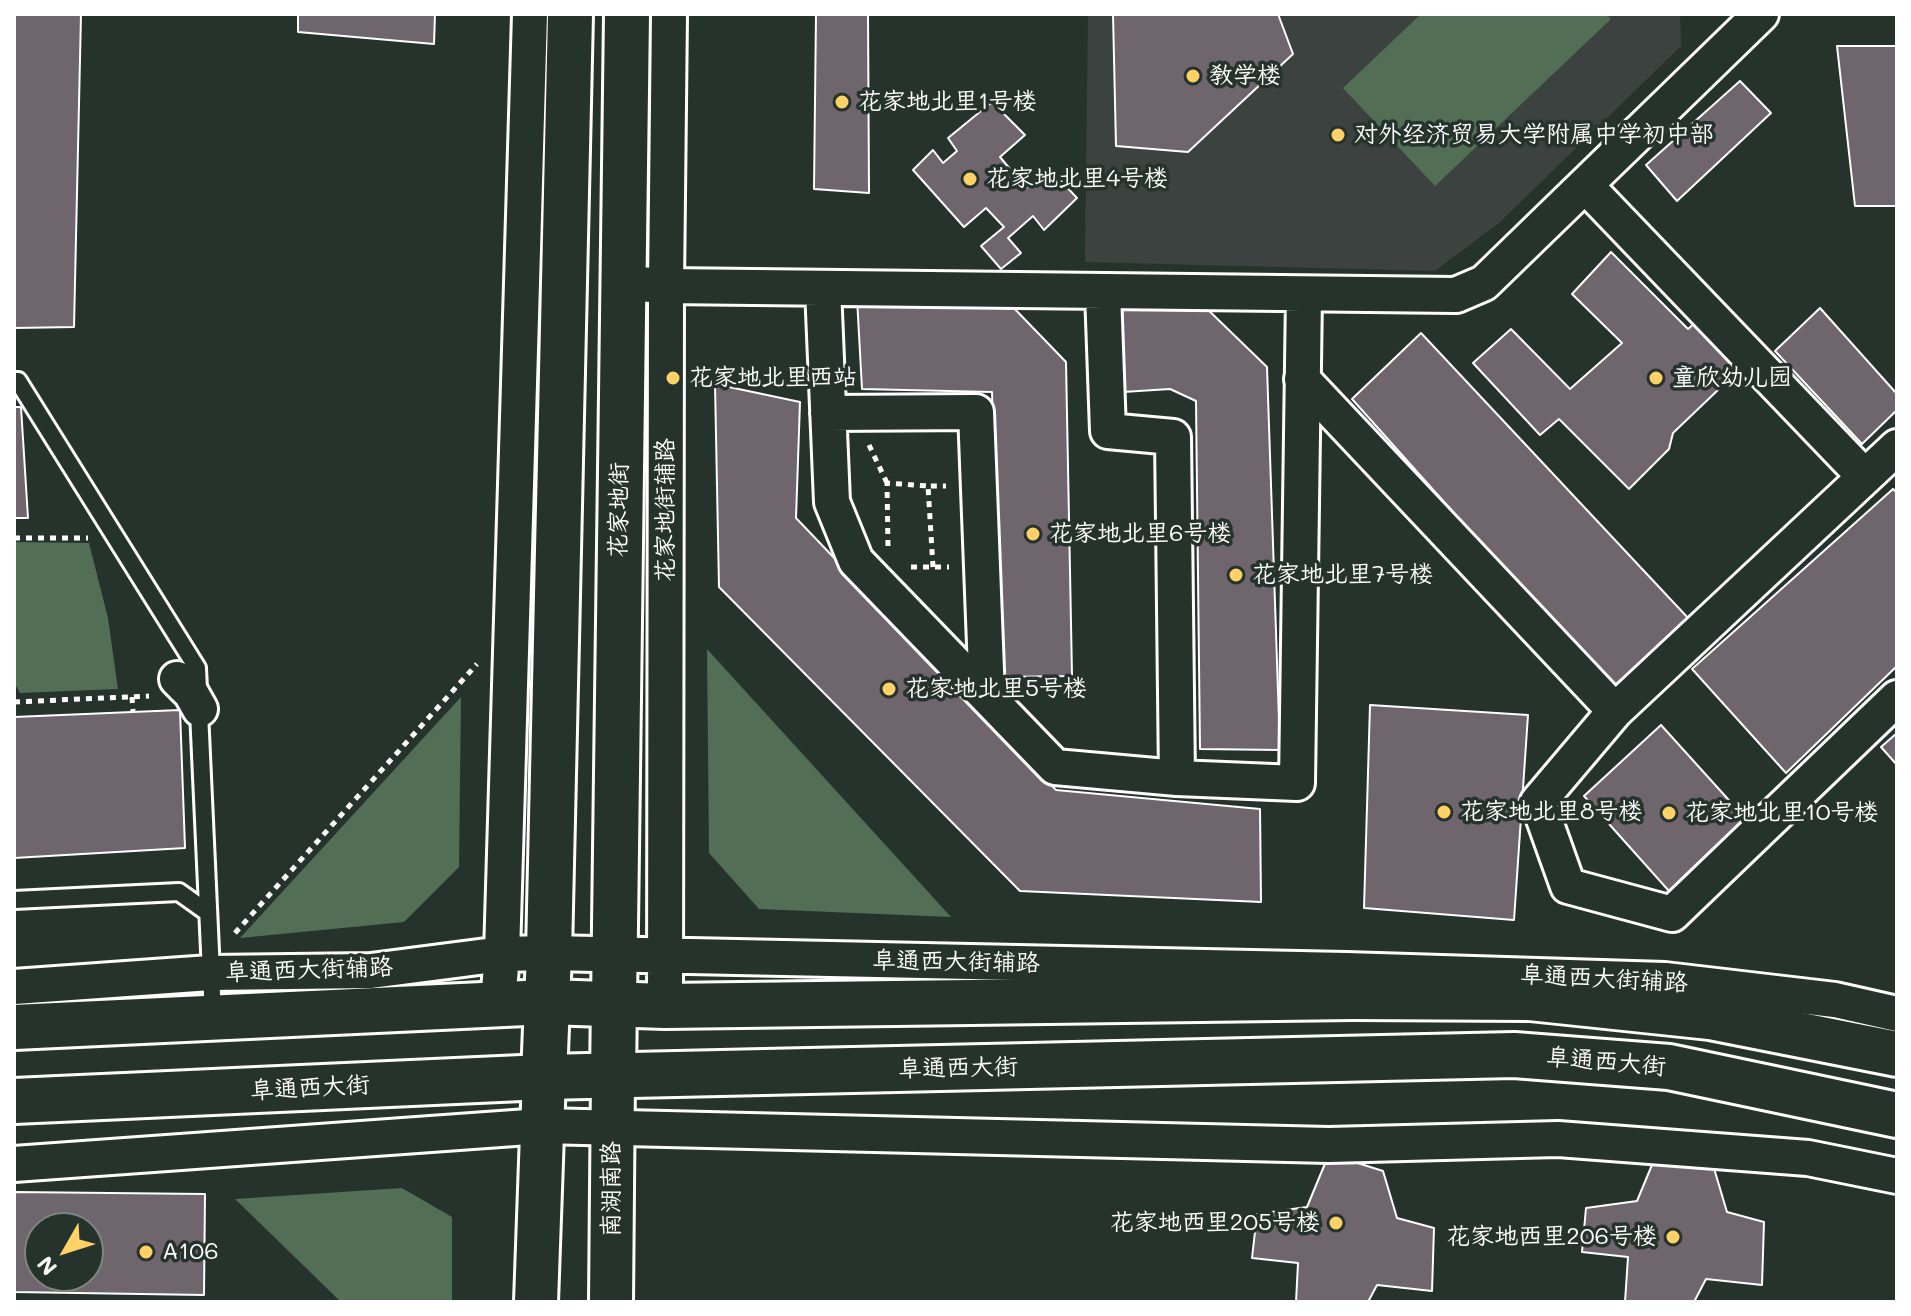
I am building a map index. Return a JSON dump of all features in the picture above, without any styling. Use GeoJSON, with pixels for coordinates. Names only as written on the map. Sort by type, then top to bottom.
{"type":"FeatureCollection","features":[{"type":"Feature","properties":{"kind":"main road"},"geometry":{"type":"LineString","coordinates":[[544,1077],[570,14]]}},
{"type":"Feature","properties":{"kind":"main road","name":"花家地街"},"geometry":{"type":"LineString","coordinates":[[613,1077],[612,954],[627,14]]}},
{"type":"Feature","properties":{"kind":"main road"},"geometry":{"type":"LineString","coordinates":[[14,1027],[547,1002],[665,1006],[1353,997],[1530,998],[1710,1017],[1897,1054]]}},
{"type":"Feature","properties":{"kind":"main road","name":"阜通西大街"},"geometry":{"type":"LineString","coordinates":[[14,1101],[544,1077],[1514,1055],[1669,1067],[1897,1115]]}},
{"type":"Feature","properties":{"kind":"street"},"geometry":{"type":"LineString","coordinates":[[498,1003],[502,954],[530,14]]}},
{"type":"Feature","properties":{"kind":"street","name":"花家地街辅路"},"geometry":{"type":"LineString","coordinates":[[665,1006],[669,14]]}},
{"type":"Feature","properties":{"kind":"street"},"geometry":{"type":"LineString","coordinates":[[622,283],[1456,295],[1484,283],[1761,14]]}},
{"type":"Feature","properties":{"kind":"street"},"geometry":{"type":"LineString","coordinates":[[1585,185],[1865,477]]}},
{"type":"Feature","properties":{"kind":"street"},"geometry":{"type":"LineString","coordinates":[[823,288],[832,502],[856,561],[1055,767],[1177,778],[1297,783],[1304,295]]}},
{"type":"Feature","properties":{"kind":"street"},"geometry":{"type":"LineString","coordinates":[[1103,292],[1108,431],[1173,437],[1177,778]]}},
{"type":"Feature","properties":{"kind":"street"},"geometry":{"type":"LineString","coordinates":[[1302,379],[1615,711]]}},
{"type":"Feature","properties":{"kind":"street"},"geometry":{"type":"LineString","coordinates":[[828,413],[976,412],[987,696]]}},
{"type":"Feature","properties":{"kind":"street"},"geometry":{"type":"LineString","coordinates":[[1897,447],[1615,711],[1538,802],[1568,886],[1672,914],[1897,698]]}},
{"type":"Feature","properties":{"kind":"street","name":"阜通西大街辅路"},"geometry":{"type":"LineString","coordinates":[[14,987],[210,973],[371,971],[502,954],[549,953],[1330,969],[1665,980],[1835,1000],[1897,1014]]}},
{"type":"Feature","properties":{"kind":"street"},"geometry":{"type":"LineString","coordinates":[[536,1302],[544,1077]]}},
{"type":"Feature","properties":{"kind":"street","name":"南湖南路"},"geometry":{"type":"LineString","coordinates":[[611,1302],[613,1077]]}},
{"type":"Feature","properties":{"kind":"street"},"geometry":{"type":"LineString","coordinates":[[14,1164],[542,1126],[1329,1145],[1558,1139],[1808,1158],[1897,1176]]}},
{"type":"Feature","properties":{"kind":"lane"},"geometry":{"type":"LineString","coordinates":[[14,381],[18,381],[197,668],[189,694],[213,1017]]}},
{"type":"Feature","properties":{"kind":"lane"},"geometry":{"type":"LineString","coordinates":[[14,900],[179,892],[207,912]]}},
{"type":"Feature","properties":{"kind":"path"},"geometry":{"type":"LineString","coordinates":[[888,550],[887,483],[979,486]]}},
{"type":"Feature","properties":{"kind":"path"},"geometry":{"type":"LineString","coordinates":[[928,486],[933,567]]}},
{"type":"Feature","properties":{"kind":"path"},"geometry":{"type":"LineString","coordinates":[[14,538],[117,538]]}},
{"type":"Feature","properties":{"kind":"path"},"geometry":{"type":"LineString","coordinates":[[888,593],[907,567],[982,566]]}},
{"type":"Feature","properties":{"kind":"path"},"geometry":{"type":"LineString","coordinates":[[231,938],[478,663]]}},
{"type":"Feature","properties":{"kind":"path"},"geometry":{"type":"LineString","coordinates":[[14,702],[189,694]]}},
{"type":"Feature","properties":{"kind":"path"},"geometry":{"type":"LineString","coordinates":[[132,697],[133,712]]}},
{"type":"Feature","properties":{"kind":"shaded area","name":"对外经济贸易大学附属中学初中部"},"geometry":{"type":"Polygon","coordinates":[[[1088,14],[1680,14],[1681,46],[1499,223],[1435,271],[1085,262],[1088,14]]]}},
{"type":"Feature","properties":{"kind":"green space"},"geometry":{"type":"Polygon","coordinates":[[[1421,14],[1606,14],[1611,19],[1435,186],[1343,88],[1421,14]]]}},
{"type":"Feature","properties":{"kind":"green space"},"geometry":{"type":"Polygon","coordinates":[[[14,542],[89,543],[108,618],[118,689],[20,693],[14,682],[14,542]]]}},
{"type":"Feature","properties":{"kind":"green space"},"geometry":{"type":"Polygon","coordinates":[[[707,649],[951,917],[759,909],[709,853],[707,649]]]}},
{"type":"Feature","properties":{"kind":"green space"},"geometry":{"type":"Polygon","coordinates":[[[461,697],[459,867],[404,922],[240,938],[461,697]]]}},
{"type":"Feature","properties":{"kind":"green space"},"geometry":{"type":"Polygon","coordinates":[[[402,1188],[452,1217],[452,1302],[341,1302],[235,1199],[402,1188]]]}},
{"type":"Feature","properties":{"kind":"building"},"geometry":{"type":"Polygon","coordinates":[[[14,14],[81,14],[74,327],[14,328],[14,14]]]}},
{"type":"Feature","properties":{"kind":"building"},"geometry":{"type":"Polygon","coordinates":[[[298,14],[435,14],[434,44],[298,32],[298,14]]]}},
{"type":"Feature","properties":{"kind":"building","name":"花家地北里1号楼"},"geometry":{"type":"Polygon","coordinates":[[[816,14],[868,14],[869,193],[814,189],[816,14]]]}},
{"type":"Feature","properties":{"kind":"building","name":"教学楼"},"geometry":{"type":"Polygon","coordinates":[[[1113,14],[1278,14],[1293,54],[1188,152],[1116,146],[1113,14]]]}},
{"type":"Feature","properties":{"kind":"building"},"geometry":{"type":"Polygon","coordinates":[[[1837,46],[1897,46],[1897,206],[1855,206],[1837,46]]]}},
{"type":"Feature","properties":{"kind":"building"},"geometry":{"type":"Polygon","coordinates":[[[1740,81],[1771,113],[1677,201],[1646,165],[1740,81]]]}},
{"type":"Feature","properties":{"kind":"building","name":"花家地北里4号楼"},"geometry":{"type":"Polygon","coordinates":[[[992,102],[1025,135],[1000,157],[1026,188],[1049,168],[1077,198],[1044,230],[1033,216],[1008,238],[1021,253],[1001,269],[981,246],[1004,227],[986,208],[964,227],[913,170],[933,150],[943,163],[957,151],[948,138],[992,102]]]}},
{"type":"Feature","properties":{"kind":"building","name":"童欣幼儿园"},"geometry":{"type":"Polygon","coordinates":[[[1611,252],[1688,329],[1697,321],[1741,368],[1673,433],[1669,449],[1629,489],[1559,419],[1540,435],[1473,363],[1511,329],[1570,389],[1622,343],[1572,294],[1611,252]]]}},
{"type":"Feature","properties":{"kind":"building","name":"花家地北里6号楼"},"geometry":{"type":"Polygon","coordinates":[[[857,298],[1009,303],[1066,362],[1072,676],[1001,677],[992,392],[862,389],[857,298]]]}},
{"type":"Feature","properties":{"kind":"building","name":"花家地北里7号楼"},"geometry":{"type":"Polygon","coordinates":[[[1122,301],[1202,304],[1267,367],[1280,750],[1200,749],[1196,401],[1170,389],[1123,392],[1122,301]]]}},
{"type":"Feature","properties":{"kind":"building"},"geometry":{"type":"Polygon","coordinates":[[[1820,308],[1897,394],[1897,410],[1862,444],[1775,351],[1820,308]]]}},
{"type":"Feature","properties":{"kind":"building"},"geometry":{"type":"Polygon","coordinates":[[[1421,333],[1689,619],[1611,689],[1352,399],[1421,333]]]}},
{"type":"Feature","properties":{"kind":"building","name":"花家地北里5号楼"},"geometry":{"type":"Polygon","coordinates":[[[715,384],[800,402],[796,518],[1056,790],[1260,809],[1261,902],[1020,891],[719,587],[715,384]]]}},
{"type":"Feature","properties":{"kind":"building"},"geometry":{"type":"Polygon","coordinates":[[[14,407],[21,407],[28,518],[14,518],[14,407]]]}},
{"type":"Feature","properties":{"kind":"building"},"geometry":{"type":"Polygon","coordinates":[[[1893,489],[1897,493],[1897,666],[1786,773],[1692,669],[1893,489]]]}},
{"type":"Feature","properties":{"kind":"building","name":"花家地北里8号楼"},"geometry":{"type":"Polygon","coordinates":[[[1370,705],[1528,715],[1514,920],[1364,908],[1370,705]]]}},
{"type":"Feature","properties":{"kind":"building"},"geometry":{"type":"Polygon","coordinates":[[[180,710],[185,848],[14,858],[14,717],[180,710]]]}},
{"type":"Feature","properties":{"kind":"building","name":"花家地北里10号楼"},"geometry":{"type":"Polygon","coordinates":[[[1661,725],[1755,829],[1677,900],[1584,796],[1661,725]]]}},
{"type":"Feature","properties":{"kind":"building"},"geometry":{"type":"Polygon","coordinates":[[[1897,733],[1897,765],[1881,747],[1897,733]]]}},
{"type":"Feature","properties":{"kind":"building","name":"花家地西里206号楼"},"geometry":{"type":"Polygon","coordinates":[[[1659,1148],[1713,1165],[1727,1212],[1764,1222],[1762,1285],[1706,1279],[1694,1302],[1625,1302],[1628,1257],[1582,1252],[1586,1208],[1637,1201],[1659,1148]]]}},
{"type":"Feature","properties":{"kind":"building","name":"花家地西里205号楼"},"geometry":{"type":"Polygon","coordinates":[[[1329,1154],[1383,1171],[1397,1218],[1434,1228],[1432,1291],[1377,1285],[1368,1302],[1296,1302],[1298,1263],[1252,1258],[1257,1214],[1307,1207],[1329,1154]]]}},
{"type":"Feature","properties":{"kind":"building","name":"A106"},"geometry":{"type":"Polygon","coordinates":[[[14,1192],[205,1194],[204,1295],[14,1292],[14,1192]]]}},
{"type":"Feature","properties":{"kind":"place","name":"教学楼"},"geometry":{"type":"Point","coordinates":[1193,76]}},
{"type":"Feature","properties":{"kind":"place","name":"花家地北里1号楼"},"geometry":{"type":"Point","coordinates":[842,102]}},
{"type":"Feature","properties":{"kind":"place","name":"对外经济贸易大学附属中学初中部"},"geometry":{"type":"Point","coordinates":[1338,135]}},
{"type":"Feature","properties":{"kind":"place","name":"花家地北里4号楼"},"geometry":{"type":"Point","coordinates":[970,179]}},
{"type":"Feature","properties":{"kind":"place","name":"花家地北里西站"},"geometry":{"type":"Point","coordinates":[673,378]}},
{"type":"Feature","properties":{"kind":"place","name":"童欣幼儿园"},"geometry":{"type":"Point","coordinates":[1656,378]}},
{"type":"Feature","properties":{"kind":"place","name":"花家地北里6号楼"},"geometry":{"type":"Point","coordinates":[1033,534]}},
{"type":"Feature","properties":{"kind":"place","name":"花家地北里7号楼"},"geometry":{"type":"Point","coordinates":[1236,575]}},
{"type":"Feature","properties":{"kind":"place","name":"花家地北里5号楼"},"geometry":{"type":"Point","coordinates":[889,689]}},
{"type":"Feature","properties":{"kind":"place","name":"花家地北里8号楼"},"geometry":{"type":"Point","coordinates":[1444,812]}},
{"type":"Feature","properties":{"kind":"place","name":"花家地北里10号楼"},"geometry":{"type":"Point","coordinates":[1669,813]}},
{"type":"Feature","properties":{"kind":"place","name":"花家地西里205号楼"},"geometry":{"type":"Point","coordinates":[1336,1223]}},
{"type":"Feature","properties":{"kind":"place","name":"花家地西里206号楼"},"geometry":{"type":"Point","coordinates":[1673,1237]}},
{"type":"Feature","properties":{"kind":"place","name":"A106"},"geometry":{"type":"Point","coordinates":[146,1252]}}]}
